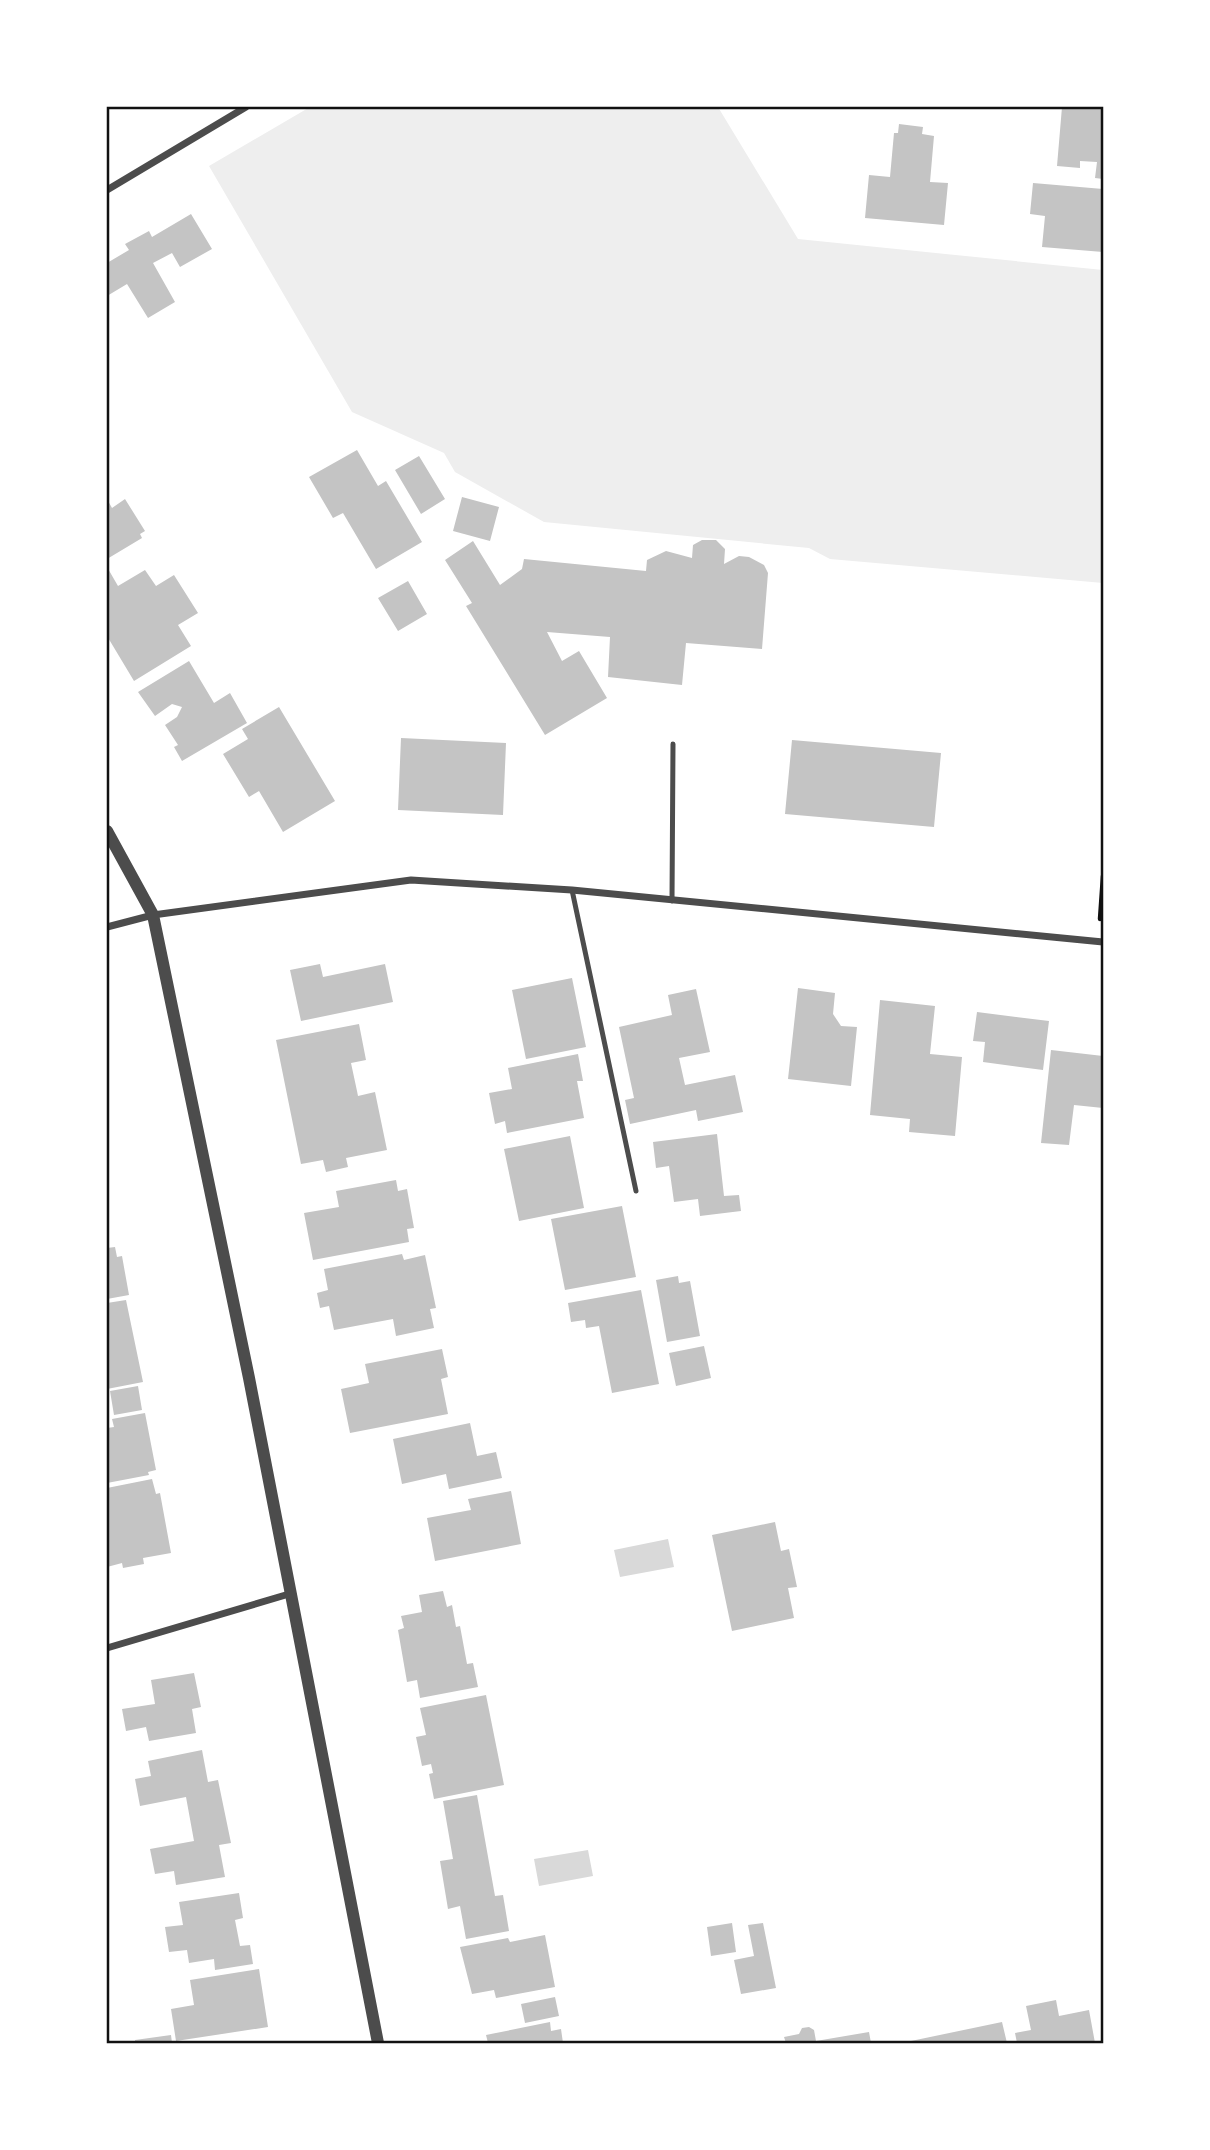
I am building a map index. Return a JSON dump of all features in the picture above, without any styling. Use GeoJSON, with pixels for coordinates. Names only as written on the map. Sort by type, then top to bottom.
{"type":"FeatureCollection","features":[{"type":"Feature","properties":{"kind":"street"},"geometry":{"type":"LineString","coordinates":[[107,190],[246,107]]}},
{"type":"Feature","properties":{"kind":"street"},"geometry":{"type":"LineString","coordinates":[[107,831],[153,915],[249,1378],[378,2043]]}},
{"type":"Feature","properties":{"kind":"street"},"geometry":{"type":"LineString","coordinates":[[107,927],[153,915],[411,880],[572,890],[1100,942]]}},
{"type":"Feature","properties":{"kind":"street"},"geometry":{"type":"LineString","coordinates":[[107,1648],[289,1594]]}},
{"type":"Feature","properties":{"kind":"lane"},"geometry":{"type":"LineString","coordinates":[[672,901],[673,744]]}},
{"type":"Feature","properties":{"kind":"lane"},"geometry":{"type":"LineString","coordinates":[[572,890],[636,1191]]}},
{"type":"Feature","properties":{"kind":"path"},"geometry":{"type":"LineString","coordinates":[[1100,942],[1103,876]]}},
{"type":"Feature","properties":{"kind":"shaded area"},"geometry":{"type":"Polygon","coordinates":[[[310,107],[718,107],[798,239],[1103,270],[1103,583],[830,559],[809,548],[544,522],[455,472],[444,453],[352,412],[209,166],[310,107]]]}},
{"type":"Feature","properties":{"kind":"shaded area"},"geometry":{"type":"Polygon","coordinates":[[[668,1539],[674,1567],[620,1577],[614,1550],[668,1539]]]}},
{"type":"Feature","properties":{"kind":"shaded area"},"geometry":{"type":"Polygon","coordinates":[[[588,1850],[593,1876],[539,1886],[534,1859],[588,1850]]]}},
{"type":"Feature","properties":{"kind":"building"},"geometry":{"type":"Polygon","coordinates":[[[1062,107],[1103,107],[1103,179],[1095,178],[1097,162],[1080,161],[1080,168],[1057,166],[1062,107]]]}},
{"type":"Feature","properties":{"kind":"building"},"geometry":{"type":"Polygon","coordinates":[[[899,124],[923,127],[922,134],[934,136],[930,182],[948,183],[944,225],[865,218],[869,175],[890,177],[894,133],[898,133],[899,124]]]}},
{"type":"Feature","properties":{"kind":"building"},"geometry":{"type":"Polygon","coordinates":[[[1033,183],[1103,189],[1103,252],[1042,247],[1045,216],[1030,214],[1033,183]]]}},
{"type":"Feature","properties":{"kind":"building"},"geometry":{"type":"Polygon","coordinates":[[[191,214],[212,249],[180,267],[172,253],[153,263],[175,302],[148,318],[127,284],[107,296],[107,263],[129,250],[125,244],[149,231],[152,237],[191,214]]]}},
{"type":"Feature","properties":{"kind":"building"},"geometry":{"type":"Polygon","coordinates":[[[357,450],[378,486],[386,481],[422,542],[376,569],[343,513],[333,518],[309,477],[357,450]]]}},
{"type":"Feature","properties":{"kind":"building"},"geometry":{"type":"Polygon","coordinates":[[[419,456],[445,499],[421,514],[395,470],[419,456]]]}},
{"type":"Feature","properties":{"kind":"building"},"geometry":{"type":"Polygon","coordinates":[[[462,497],[499,507],[490,541],[453,531],[462,497]]]}},
{"type":"Feature","properties":{"kind":"building"},"geometry":{"type":"Polygon","coordinates":[[[107,499],[112,508],[125,499],[145,531],[140,534],[142,538],[107,559],[107,499]]]}},
{"type":"Feature","properties":{"kind":"building"},"geometry":{"type":"Polygon","coordinates":[[[702,540],[716,540],[725,549],[724,564],[739,556],[749,557],[764,565],[768,573],[762,649],[686,643],[682,685],[608,677],[610,637],[547,632],[562,661],[579,651],[607,698],[545,735],[466,606],[472,603],[445,560],[473,541],[500,585],[522,569],[524,559],[646,571],[647,560],[666,551],[692,558],[693,545],[702,540]]]}},
{"type":"Feature","properties":{"kind":"building"},"geometry":{"type":"Polygon","coordinates":[[[107,567],[118,586],[145,570],[156,586],[174,575],[198,613],[178,625],[191,646],[134,681],[107,636],[107,567]]]}},
{"type":"Feature","properties":{"kind":"building"},"geometry":{"type":"Polygon","coordinates":[[[408,581],[427,614],[398,631],[378,598],[408,581]]]}},
{"type":"Feature","properties":{"kind":"building"},"geometry":{"type":"Polygon","coordinates":[[[189,661],[214,703],[230,693],[247,723],[182,761],[174,747],[178,745],[165,725],[177,717],[182,707],[172,704],[155,716],[138,692],[189,661]]]}},
{"type":"Feature","properties":{"kind":"building"},"geometry":{"type":"Polygon","coordinates":[[[279,707],[335,801],[283,832],[259,791],[249,797],[223,754],[248,739],[242,729],[279,707]]]}},
{"type":"Feature","properties":{"kind":"building"},"geometry":{"type":"Polygon","coordinates":[[[401,738],[506,743],[503,815],[398,810],[401,738]]]}},
{"type":"Feature","properties":{"kind":"building"},"geometry":{"type":"Polygon","coordinates":[[[792,740],[941,753],[934,827],[785,814],[792,740]]]}},
{"type":"Feature","properties":{"kind":"building"},"geometry":{"type":"Polygon","coordinates":[[[320,964],[323,977],[385,964],[393,1002],[301,1021],[290,970],[320,964]]]}},
{"type":"Feature","properties":{"kind":"building"},"geometry":{"type":"Polygon","coordinates":[[[572,978],[586,1047],[526,1059],[512,990],[572,978]]]}},
{"type":"Feature","properties":{"kind":"building"},"geometry":{"type":"Polygon","coordinates":[[[798,988],[835,993],[833,1014],[841,1026],[857,1027],[851,1086],[788,1079],[798,988]]]}},
{"type":"Feature","properties":{"kind":"building"},"geometry":{"type":"Polygon","coordinates":[[[696,989],[710,1052],[679,1058],[685,1085],[735,1075],[743,1112],[698,1121],[696,1110],[630,1124],[625,1100],[634,1098],[619,1027],[672,1015],[668,995],[696,989]]]}},
{"type":"Feature","properties":{"kind":"building"},"geometry":{"type":"Polygon","coordinates":[[[880,1000],[935,1006],[930,1054],[962,1057],[955,1136],[909,1132],[910,1119],[870,1115],[880,1000]]]}},
{"type":"Feature","properties":{"kind":"building"},"geometry":{"type":"Polygon","coordinates":[[[977,1012],[1049,1021],[1043,1070],[983,1062],[985,1042],[973,1041],[977,1012]]]}},
{"type":"Feature","properties":{"kind":"building"},"geometry":{"type":"Polygon","coordinates":[[[359,1024],[366,1060],[351,1063],[358,1096],[375,1092],[387,1150],[346,1158],[348,1167],[326,1172],[323,1160],[301,1164],[276,1040],[359,1024]]]}},
{"type":"Feature","properties":{"kind":"building"},"geometry":{"type":"Polygon","coordinates":[[[1051,1050],[1103,1056],[1103,1108],[1074,1105],[1069,1145],[1041,1143],[1051,1050]]]}},
{"type":"Feature","properties":{"kind":"building"},"geometry":{"type":"Polygon","coordinates":[[[578,1054],[583,1081],[577,1081],[584,1118],[507,1133],[505,1121],[495,1124],[489,1093],[512,1089],[508,1068],[578,1054]]]}},
{"type":"Feature","properties":{"kind":"building"},"geometry":{"type":"Polygon","coordinates":[[[717,1134],[724,1196],[739,1195],[741,1211],[700,1216],[698,1199],[674,1202],[669,1166],[656,1168],[653,1142],[717,1134]]]}},
{"type":"Feature","properties":{"kind":"building"},"geometry":{"type":"Polygon","coordinates":[[[570,1136],[584,1208],[519,1221],[504,1149],[570,1136]]]}},
{"type":"Feature","properties":{"kind":"building"},"geometry":{"type":"Polygon","coordinates":[[[396,1180],[398,1191],[407,1189],[414,1228],[407,1229],[409,1242],[313,1260],[304,1213],[339,1207],[336,1191],[396,1180]]]}},
{"type":"Feature","properties":{"kind":"building"},"geometry":{"type":"Polygon","coordinates":[[[622,1206],[636,1277],[565,1290],[551,1219],[622,1206]]]}},
{"type":"Feature","properties":{"kind":"building"},"geometry":{"type":"Polygon","coordinates":[[[115,1247],[117,1257],[122,1256],[129,1295],[107,1299],[107,1248],[115,1247]]]}},
{"type":"Feature","properties":{"kind":"building"},"geometry":{"type":"Polygon","coordinates":[[[402,1254],[404,1260],[425,1255],[436,1308],[430,1309],[434,1328],[396,1336],[393,1319],[334,1330],[329,1306],[320,1308],[317,1293],[328,1290],[324,1269],[402,1254]]]}},
{"type":"Feature","properties":{"kind":"building"},"geometry":{"type":"Polygon","coordinates":[[[678,1276],[679,1283],[690,1281],[700,1336],[667,1342],[656,1280],[678,1276]]]}},
{"type":"Feature","properties":{"kind":"building"},"geometry":{"type":"Polygon","coordinates":[[[641,1290],[659,1384],[612,1393],[599,1326],[586,1328],[585,1320],[571,1322],[568,1303],[641,1290]]]}},
{"type":"Feature","properties":{"kind":"building"},"geometry":{"type":"Polygon","coordinates":[[[126,1300],[143,1382],[107,1389],[107,1303],[126,1300]]]}},
{"type":"Feature","properties":{"kind":"building"},"geometry":{"type":"Polygon","coordinates":[[[704,1346],[711,1378],[676,1386],[669,1353],[704,1346]]]}},
{"type":"Feature","properties":{"kind":"building"},"geometry":{"type":"Polygon","coordinates":[[[442,1349],[448,1377],[441,1379],[448,1414],[350,1433],[341,1389],[369,1383],[365,1364],[442,1349]]]}},
{"type":"Feature","properties":{"kind":"building"},"geometry":{"type":"Polygon","coordinates":[[[138,1386],[142,1410],[114,1415],[110,1391],[138,1386]]]}},
{"type":"Feature","properties":{"kind":"building"},"geometry":{"type":"Polygon","coordinates":[[[145,1413],[156,1470],[148,1472],[149,1475],[107,1483],[107,1428],[114,1427],[112,1419],[145,1413]]]}},
{"type":"Feature","properties":{"kind":"building"},"geometry":{"type":"Polygon","coordinates":[[[470,1423],[477,1456],[496,1452],[502,1478],[449,1489],[446,1474],[402,1484],[393,1439],[470,1423]]]}},
{"type":"Feature","properties":{"kind":"building"},"geometry":{"type":"Polygon","coordinates":[[[152,1479],[156,1494],[160,1493],[171,1553],[143,1558],[144,1564],[123,1568],[122,1563],[107,1567],[107,1488],[152,1479]]]}},
{"type":"Feature","properties":{"kind":"building"},"geometry":{"type":"Polygon","coordinates":[[[511,1491],[521,1544],[435,1561],[427,1518],[471,1510],[468,1499],[511,1491]]]}},
{"type":"Feature","properties":{"kind":"building"},"geometry":{"type":"Polygon","coordinates":[[[775,1522],[781,1551],[789,1549],[797,1587],[788,1588],[794,1618],[732,1631],[712,1535],[775,1522]]]}},
{"type":"Feature","properties":{"kind":"building"},"geometry":{"type":"Polygon","coordinates":[[[443,1591],[447,1607],[452,1605],[456,1627],[460,1626],[467,1664],[473,1663],[478,1687],[420,1698],[417,1680],[407,1682],[398,1630],[404,1628],[401,1616],[422,1612],[419,1595],[443,1591]]]}},
{"type":"Feature","properties":{"kind":"building"},"geometry":{"type":"Polygon","coordinates":[[[194,1673],[201,1707],[192,1709],[196,1733],[149,1741],[146,1727],[126,1731],[122,1709],[155,1704],[151,1680],[194,1673]]]}},
{"type":"Feature","properties":{"kind":"building"},"geometry":{"type":"Polygon","coordinates":[[[486,1695],[504,1785],[434,1799],[429,1774],[433,1773],[431,1764],[422,1766],[416,1737],[426,1735],[420,1708],[486,1695]]]}},
{"type":"Feature","properties":{"kind":"building"},"geometry":{"type":"Polygon","coordinates":[[[202,1750],[208,1782],[218,1780],[231,1843],[219,1845],[225,1877],[176,1885],[174,1871],[155,1874],[150,1849],[194,1841],[186,1797],[140,1806],[135,1779],[151,1776],[148,1761],[202,1750]]]}},
{"type":"Feature","properties":{"kind":"building"},"geometry":{"type":"Polygon","coordinates":[[[477,1795],[495,1896],[503,1895],[509,1931],[466,1939],[460,1906],[448,1909],[440,1861],[453,1859],[443,1801],[477,1795]]]}},
{"type":"Feature","properties":{"kind":"building"},"geometry":{"type":"Polygon","coordinates":[[[239,1893],[243,1918],[235,1920],[240,1946],[250,1945],[253,1964],[215,1970],[214,1959],[189,1963],[187,1950],[169,1952],[165,1927],[183,1925],[179,1902],[239,1893]]]}},
{"type":"Feature","properties":{"kind":"building"},"geometry":{"type":"Polygon","coordinates":[[[732,1923],[736,1952],[711,1956],[707,1927],[732,1923]]]}},
{"type":"Feature","properties":{"kind":"building"},"geometry":{"type":"Polygon","coordinates":[[[763,1923],[776,1988],[741,1994],[734,1960],[754,1956],[748,1925],[763,1923]]]}},
{"type":"Feature","properties":{"kind":"building"},"geometry":{"type":"Polygon","coordinates":[[[545,1935],[555,1987],[496,1998],[494,1990],[472,1994],[460,1947],[508,1938],[510,1942],[545,1935]]]}},
{"type":"Feature","properties":{"kind":"building"},"geometry":{"type":"Polygon","coordinates":[[[259,1969],[268,2027],[176,2041],[171,2009],[194,2005],[190,1980],[259,1969]]]}},
{"type":"Feature","properties":{"kind":"building"},"geometry":{"type":"Polygon","coordinates":[[[555,1997],[559,2016],[525,2023],[521,2004],[555,1997]]]}},
{"type":"Feature","properties":{"kind":"building"},"geometry":{"type":"Polygon","coordinates":[[[1056,2000],[1059,2016],[1089,2010],[1095,2043],[1017,2043],[1015,2033],[1031,2030],[1026,2006],[1056,2000]]]}},
{"type":"Feature","properties":{"kind":"building"},"geometry":{"type":"Polygon","coordinates":[[[550,2022],[551,2031],[561,2029],[563,2043],[488,2043],[486,2035],[550,2022]]]}},
{"type":"Feature","properties":{"kind":"building"},"geometry":{"type":"Polygon","coordinates":[[[1002,2022],[1007,2043],[911,2043],[911,2041],[1002,2022]]]}},
{"type":"Feature","properties":{"kind":"building"},"geometry":{"type":"Polygon","coordinates":[[[809,2027],[814,2030],[816,2041],[869,2032],[871,2043],[786,2043],[784,2037],[799,2034],[802,2028],[809,2027]]]}},
{"type":"Feature","properties":{"kind":"building"},"geometry":{"type":"Polygon","coordinates":[[[171,2035],[172,2043],[135,2043],[135,2040],[171,2035]]]}}]}
